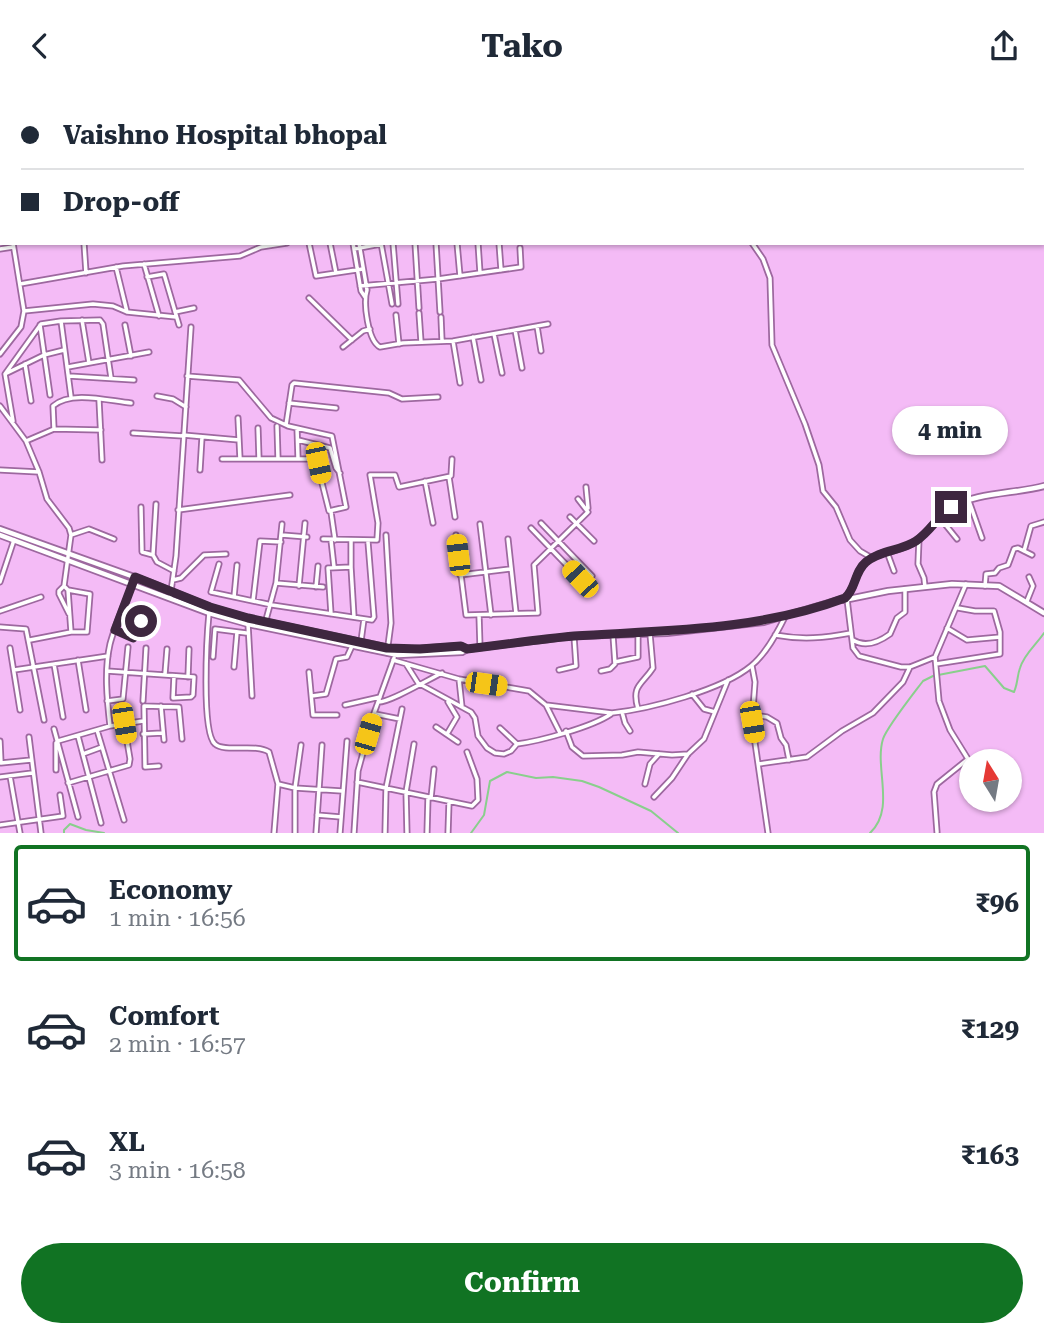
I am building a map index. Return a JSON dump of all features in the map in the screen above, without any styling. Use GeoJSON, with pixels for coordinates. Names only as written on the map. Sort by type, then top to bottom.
{"type":"FeatureCollection","features":[{"type":"Feature","properties":{"kind":"street"},"geometry":{"type":"LineString","coordinates":[[0,249],[13,245],[24,311],[21,327],[0,354]]}},
{"type":"Feature","properties":{"kind":"street"},"geometry":{"type":"LineString","coordinates":[[84,245],[86,273]]}},
{"type":"Feature","properties":{"kind":"street"},"geometry":{"type":"LineString","coordinates":[[20,284],[116,267],[240,256],[274,245]]}},
{"type":"Feature","properties":{"kind":"street"},"geometry":{"type":"LineString","coordinates":[[309,245],[315,275],[360,269]]}},
{"type":"Feature","properties":{"kind":"street"},"geometry":{"type":"LineString","coordinates":[[330,245],[336,273]]}},
{"type":"Feature","properties":{"kind":"street"},"geometry":{"type":"LineString","coordinates":[[381,245],[392,304]]}},
{"type":"Feature","properties":{"kind":"street"},"geometry":{"type":"LineString","coordinates":[[393,245],[398,304]]}},
{"type":"Feature","properties":{"kind":"street"},"geometry":{"type":"LineString","coordinates":[[415,245],[421,342]]}},
{"type":"Feature","properties":{"kind":"street"},"geometry":{"type":"LineString","coordinates":[[436,245],[442,341]]}},
{"type":"Feature","properties":{"kind":"street"},"geometry":{"type":"LineString","coordinates":[[457,245],[460,276]]}},
{"type":"Feature","properties":{"kind":"street"},"geometry":{"type":"LineString","coordinates":[[478,245],[480,273]]}},
{"type":"Feature","properties":{"kind":"street"},"geometry":{"type":"LineString","coordinates":[[499,245],[501,270]]}},
{"type":"Feature","properties":{"kind":"street"},"geometry":{"type":"LineString","coordinates":[[753,245],[763,259],[770,278],[772,345],[805,424],[823,491],[836,507],[850,540],[860,551],[872,558]]}},
{"type":"Feature","properties":{"kind":"street"},"geometry":{"type":"LineString","coordinates":[[358,247],[371,339],[376,346],[453,341],[548,324]]}},
{"type":"Feature","properties":{"kind":"street"},"geometry":{"type":"LineString","coordinates":[[363,285],[438,279],[521,267],[520,248]]}},
{"type":"Feature","properties":{"kind":"street"},"geometry":{"type":"LineString","coordinates":[[144,264],[159,316]]}},
{"type":"Feature","properties":{"kind":"street"},"geometry":{"type":"LineString","coordinates":[[116,267],[127,312]]}},
{"type":"Feature","properties":{"kind":"street"},"geometry":{"type":"LineString","coordinates":[[148,277],[164,274],[179,325]]}},
{"type":"Feature","properties":{"kind":"street"},"geometry":{"type":"LineString","coordinates":[[309,297],[352,340]]}},
{"type":"Feature","properties":{"kind":"street"},"geometry":{"type":"LineString","coordinates":[[24,311],[93,304],[159,316],[176,315],[194,308]]}},
{"type":"Feature","properties":{"kind":"street"},"geometry":{"type":"LineString","coordinates":[[396,315],[399,344]]}},
{"type":"Feature","properties":{"kind":"street"},"geometry":{"type":"LineString","coordinates":[[82,320],[89,363]]}},
{"type":"Feature","properties":{"kind":"street"},"geometry":{"type":"LineString","coordinates":[[61,321],[71,397]]}},
{"type":"Feature","properties":{"kind":"street"},"geometry":{"type":"LineString","coordinates":[[14,423],[5,374],[40,325],[61,321],[101,321],[111,378]]}},
{"type":"Feature","properties":{"kind":"street"},"geometry":{"type":"LineString","coordinates":[[40,325],[50,395]]}},
{"type":"Feature","properties":{"kind":"street"},"geometry":{"type":"LineString","coordinates":[[125,325],[131,356]]}},
{"type":"Feature","properties":{"kind":"street"},"geometry":{"type":"LineString","coordinates":[[537,326],[541,351]]}},
{"type":"Feature","properties":{"kind":"street"},"geometry":{"type":"LineString","coordinates":[[170,598],[191,327]]}},
{"type":"Feature","properties":{"kind":"street"},"geometry":{"type":"LineString","coordinates":[[343,347],[363,331],[370,329]]}},
{"type":"Feature","properties":{"kind":"street"},"geometry":{"type":"LineString","coordinates":[[515,330],[522,368]]}},
{"type":"Feature","properties":{"kind":"street"},"geometry":{"type":"LineString","coordinates":[[494,334],[502,373]]}},
{"type":"Feature","properties":{"kind":"street"},"geometry":{"type":"LineString","coordinates":[[473,337],[481,380]]}},
{"type":"Feature","properties":{"kind":"street"},"geometry":{"type":"LineString","coordinates":[[453,341],[460,383]]}},
{"type":"Feature","properties":{"kind":"street"},"geometry":{"type":"LineString","coordinates":[[5,374],[44,355],[65,350]]}},
{"type":"Feature","properties":{"kind":"street"},"geometry":{"type":"LineString","coordinates":[[68,367],[149,352]]}},
{"type":"Feature","properties":{"kind":"street"},"geometry":{"type":"LineString","coordinates":[[24,364],[31,401]]}},
{"type":"Feature","properties":{"kind":"street"},"geometry":{"type":"LineString","coordinates":[[69,376],[134,380]]}},
{"type":"Feature","properties":{"kind":"street"},"geometry":{"type":"LineString","coordinates":[[187,376],[239,380],[269,416],[286,425],[332,436],[346,507],[331,512]]}},
{"type":"Feature","properties":{"kind":"street"},"geometry":{"type":"LineString","coordinates":[[286,425],[292,384],[298,382],[389,393],[402,399],[438,397]]}},
{"type":"Feature","properties":{"kind":"street"},"geometry":{"type":"LineString","coordinates":[[157,396],[173,399],[186,407]]}},
{"type":"Feature","properties":{"kind":"street"},"geometry":{"type":"LineString","coordinates":[[54,429],[55,404],[71,397],[131,403]]}},
{"type":"Feature","properties":{"kind":"street"},"geometry":{"type":"LineString","coordinates":[[99,400],[103,460]]}},
{"type":"Feature","properties":{"kind":"street"},"geometry":{"type":"LineString","coordinates":[[289,403],[336,408]]}},
{"type":"Feature","properties":{"kind":"street"},"geometry":{"type":"LineString","coordinates":[[0,406],[26,441],[47,499],[69,528],[71,535],[68,561],[64,586],[59,594],[70,615]]}},
{"type":"Feature","properties":{"kind":"street"},"geometry":{"type":"LineString","coordinates":[[238,418],[240,459]]}},
{"type":"Feature","properties":{"kind":"street"},"geometry":{"type":"LineString","coordinates":[[277,426],[278,459]]}},
{"type":"Feature","properties":{"kind":"street"},"geometry":{"type":"LineString","coordinates":[[258,428],[259,459]]}},
{"type":"Feature","properties":{"kind":"street"},"geometry":{"type":"LineString","coordinates":[[297,428],[298,459]]}},
{"type":"Feature","properties":{"kind":"street"},"geometry":{"type":"LineString","coordinates":[[26,441],[54,429],[101,430]]}},
{"type":"Feature","properties":{"kind":"street"},"geometry":{"type":"LineString","coordinates":[[133,433],[239,440]]}},
{"type":"Feature","properties":{"kind":"street"},"geometry":{"type":"LineString","coordinates":[[200,470],[202,437]]}},
{"type":"Feature","properties":{"kind":"street"},"geometry":{"type":"LineString","coordinates":[[298,440],[330,448],[340,473]]}},
{"type":"Feature","properties":{"kind":"street"},"geometry":{"type":"LineString","coordinates":[[452,459],[449,477],[455,517]]}},
{"type":"Feature","properties":{"kind":"street"},"geometry":{"type":"LineString","coordinates":[[222,460],[317,460],[328,510],[331,512],[334,567]]}},
{"type":"Feature","properties":{"kind":"street"},"geometry":{"type":"LineString","coordinates":[[0,470],[39,472]]}},
{"type":"Feature","properties":{"kind":"street"},"geometry":{"type":"LineString","coordinates":[[323,539],[368,542],[377,540],[379,536],[370,475],[395,475],[399,487],[449,477]]}},
{"type":"Feature","properties":{"kind":"street"},"geometry":{"type":"LineString","coordinates":[[425,481],[433,523]]}},
{"type":"Feature","properties":{"kind":"street"},"geometry":{"type":"LineString","coordinates":[[394,655],[462,652],[480,647],[574,636],[650,633],[764,622],[785,617],[849,595],[857,573],[872,558],[905,547],[919,539],[951,507],[1044,486]]}},
{"type":"Feature","properties":{"kind":"street"},"geometry":{"type":"LineString","coordinates":[[456,535],[465,613],[491,615],[539,612],[534,565],[588,510],[586,487]]}},
{"type":"Feature","properties":{"kind":"street"},"geometry":{"type":"LineString","coordinates":[[178,510],[290,495]]}},
{"type":"Feature","properties":{"kind":"street"},"geometry":{"type":"LineString","coordinates":[[578,499],[588,510]]}},
{"type":"Feature","properties":{"kind":"street"},"geometry":{"type":"LineString","coordinates":[[969,501],[982,538]]}},
{"type":"Feature","properties":{"kind":"street"},"geometry":{"type":"LineString","coordinates":[[156,504],[153,555],[157,562],[174,571]]}},
{"type":"Feature","properties":{"kind":"street"},"geometry":{"type":"LineString","coordinates":[[141,507],[142,552],[153,555]]}},
{"type":"Feature","properties":{"kind":"street"},"geometry":{"type":"LineString","coordinates":[[570,517],[594,541]]}},
{"type":"Feature","properties":{"kind":"street"},"geometry":{"type":"LineString","coordinates":[[940,518],[957,539]]}},
{"type":"Feature","properties":{"kind":"street"},"geometry":{"type":"LineString","coordinates":[[1024,551],[1031,526],[1044,522]]}},
{"type":"Feature","properties":{"kind":"street"},"geometry":{"type":"LineString","coordinates":[[299,586],[305,523]]}},
{"type":"Feature","properties":{"kind":"street"},"geometry":{"type":"LineString","coordinates":[[541,523],[592,576]]}},
{"type":"Feature","properties":{"kind":"street"},"geometry":{"type":"LineString","coordinates":[[265,625],[276,583],[282,524]]}},
{"type":"Feature","properties":{"kind":"street"},"geometry":{"type":"LineString","coordinates":[[480,524],[491,615]]}},
{"type":"Feature","properties":{"kind":"street"},"geometry":{"type":"LineString","coordinates":[[531,528],[580,579]]}},
{"type":"Feature","properties":{"kind":"street"},"geometry":{"type":"LineString","coordinates":[[0,529],[68,561],[170,598],[248,621],[387,651],[405,663],[418,683],[473,715],[478,736],[487,748],[495,753],[505,754],[517,744],[599,722],[612,713]]}},
{"type":"Feature","properties":{"kind":"street"},"geometry":{"type":"LineString","coordinates":[[71,535],[89,529],[114,539]]}},
{"type":"Feature","properties":{"kind":"street"},"geometry":{"type":"LineString","coordinates":[[0,535],[15,537],[135,577],[209,610]]}},
{"type":"Feature","properties":{"kind":"street"},"geometry":{"type":"LineString","coordinates":[[282,535],[305,537]]}},
{"type":"Feature","properties":{"kind":"street"},"geometry":{"type":"LineString","coordinates":[[386,535],[391,618],[387,651]]}},
{"type":"Feature","properties":{"kind":"street"},"geometry":{"type":"LineString","coordinates":[[0,582],[15,537]]}},
{"type":"Feature","properties":{"kind":"street"},"geometry":{"type":"LineString","coordinates":[[508,539],[516,614]]}},
{"type":"Feature","properties":{"kind":"street"},"geometry":{"type":"LineString","coordinates":[[919,539],[918,564],[925,587]]}},
{"type":"Feature","properties":{"kind":"street"},"geometry":{"type":"LineString","coordinates":[[253,601],[260,541],[281,542]]}},
{"type":"Feature","properties":{"kind":"street"},"geometry":{"type":"LineString","coordinates":[[351,541],[354,617]]}},
{"type":"Feature","properties":{"kind":"street"},"geometry":{"type":"LineString","coordinates":[[219,564],[211,592],[272,605],[373,619],[368,542]]}},
{"type":"Feature","properties":{"kind":"street"},"geometry":{"type":"LineString","coordinates":[[985,586],[986,574],[995,573],[999,568],[1008,565],[1014,549],[1032,555]]}},
{"type":"Feature","properties":{"kind":"street"},"geometry":{"type":"LineString","coordinates":[[887,552],[894,572]]}},
{"type":"Feature","properties":{"kind":"street"},"geometry":{"type":"LineString","coordinates":[[173,580],[181,578],[204,555],[226,554]]}},
{"type":"Feature","properties":{"kind":"street"},"geometry":{"type":"LineString","coordinates":[[234,597],[237,565]]}},
{"type":"Feature","properties":{"kind":"street"},"geometry":{"type":"LineString","coordinates":[[316,587],[318,566]]}},
{"type":"Feature","properties":{"kind":"street"},"geometry":{"type":"LineString","coordinates":[[331,614],[328,568],[351,567]]}},
{"type":"Feature","properties":{"kind":"street"},"geometry":{"type":"LineString","coordinates":[[460,575],[511,568]]}},
{"type":"Feature","properties":{"kind":"street"},"geometry":{"type":"LineString","coordinates":[[110,726],[107,701],[108,656],[135,577]]}},
{"type":"Feature","properties":{"kind":"street"},"geometry":{"type":"LineString","coordinates":[[1027,601],[1032,586],[1029,577]]}},
{"type":"Feature","properties":{"kind":"street"},"geometry":{"type":"LineString","coordinates":[[276,583],[323,587]]}},
{"type":"Feature","properties":{"kind":"street"},"geometry":{"type":"LineString","coordinates":[[839,600],[925,587],[966,584],[999,586],[1044,613]]}},
{"type":"Feature","properties":{"kind":"street"},"geometry":{"type":"LineString","coordinates":[[937,832],[934,792],[937,784],[968,759],[950,730],[939,701],[935,657],[966,584]]}},
{"type":"Feature","properties":{"kind":"street"},"geometry":{"type":"LineString","coordinates":[[30,640],[71,632],[87,632],[90,594],[68,590],[64,586]]}},
{"type":"Feature","properties":{"kind":"street"},"geometry":{"type":"LineString","coordinates":[[852,639],[863,645],[890,634],[897,618],[905,612],[905,589]]}},
{"type":"Feature","properties":{"kind":"street"},"geometry":{"type":"LineString","coordinates":[[68,590],[71,632]]}},
{"type":"Feature","properties":{"kind":"street"},"geometry":{"type":"LineString","coordinates":[[0,611],[41,597]]}},
{"type":"Feature","properties":{"kind":"street"},"geometry":{"type":"LineString","coordinates":[[848,599],[854,651],[859,656],[901,667],[910,667],[935,657]]}},
{"type":"Feature","properties":{"kind":"street"},"geometry":{"type":"LineString","coordinates":[[936,666],[998,656],[1000,637],[994,611],[957,608]]}},
{"type":"Feature","properties":{"kind":"street"},"geometry":{"type":"LineString","coordinates":[[209,610],[207,713],[213,741],[219,746],[260,748],[271,755],[278,784],[274,833]]}},
{"type":"Feature","properties":{"kind":"street"},"geometry":{"type":"LineString","coordinates":[[479,615],[480,647]]}},
{"type":"Feature","properties":{"kind":"street"},"geometry":{"type":"LineString","coordinates":[[546,705],[612,713],[638,709],[692,694],[729,679],[752,665],[785,617]]}},
{"type":"Feature","properties":{"kind":"street"},"geometry":{"type":"LineString","coordinates":[[361,645],[364,619]]}},
{"type":"Feature","properties":{"kind":"street"},"geometry":{"type":"LineString","coordinates":[[115,630],[133,638],[141,621]]}},
{"type":"Feature","properties":{"kind":"street"},"geometry":{"type":"LineString","coordinates":[[248,621],[252,696]]}},
{"type":"Feature","properties":{"kind":"street"},"geometry":{"type":"LineString","coordinates":[[0,627],[23,628],[30,640],[44,720]]}},
{"type":"Feature","properties":{"kind":"street"},"geometry":{"type":"LineString","coordinates":[[947,628],[967,640],[1000,637]]}},
{"type":"Feature","properties":{"kind":"street"},"geometry":{"type":"LineString","coordinates":[[213,657],[215,629],[247,634]]}},
{"type":"Feature","properties":{"kind":"street"},"geometry":{"type":"LineString","coordinates":[[234,667],[237,632]]}},
{"type":"Feature","properties":{"kind":"street"},"geometry":{"type":"LineString","coordinates":[[638,709],[634,695],[641,681],[653,669],[650,633]]}},
{"type":"Feature","properties":{"kind":"street"},"geometry":{"type":"LineString","coordinates":[[775,635],[818,639],[851,633]]}},
{"type":"Feature","properties":{"kind":"street"},"geometry":{"type":"LineString","coordinates":[[615,662],[638,657],[638,634]]}},
{"type":"Feature","properties":{"kind":"street"},"geometry":{"type":"LineString","coordinates":[[601,671],[610,669],[615,662],[613,635]]}},
{"type":"Feature","properties":{"kind":"street"},"geometry":{"type":"LineString","coordinates":[[559,670],[576,666],[574,636]]}},
{"type":"Feature","properties":{"kind":"street"},"geometry":{"type":"LineString","coordinates":[[312,696],[326,694],[336,659],[348,657],[353,643]]}},
{"type":"Feature","properties":{"kind":"street"},"geometry":{"type":"LineString","coordinates":[[107,701],[123,699],[128,647]]}},
{"type":"Feature","properties":{"kind":"street"},"geometry":{"type":"LineString","coordinates":[[10,648],[20,710]]}},
{"type":"Feature","properties":{"kind":"street"},"geometry":{"type":"LineString","coordinates":[[143,701],[146,648]]}},
{"type":"Feature","properties":{"kind":"street"},"geometry":{"type":"LineString","coordinates":[[165,674],[167,649]]}},
{"type":"Feature","properties":{"kind":"street"},"geometry":{"type":"LineString","coordinates":[[188,677],[189,649]]}},
{"type":"Feature","properties":{"kind":"street"},"geometry":{"type":"LineString","coordinates":[[354,833],[356,782],[374,714],[394,655]]}},
{"type":"Feature","properties":{"kind":"street"},"geometry":{"type":"LineString","coordinates":[[14,670],[108,656]]}},
{"type":"Feature","properties":{"kind":"street"},"geometry":{"type":"LineString","coordinates":[[78,660],[86,710]]}},
{"type":"Feature","properties":{"kind":"street"},"geometry":{"type":"LineString","coordinates":[[405,663],[458,679],[521,689],[536,696],[546,705],[560,733]]}},
{"type":"Feature","properties":{"kind":"street"},"geometry":{"type":"LineString","coordinates":[[54,664],[64,717]]}},
{"type":"Feature","properties":{"kind":"street"},"geometry":{"type":"LineString","coordinates":[[752,665],[755,682],[752,715],[768,833]]}},
{"type":"Feature","properties":{"kind":"street"},"geometry":{"type":"LineString","coordinates":[[760,764],[807,757],[842,730],[869,716],[903,682],[910,667]]}},
{"type":"Feature","properties":{"kind":"street"},"geometry":{"type":"LineString","coordinates":[[107,671],[194,677],[191,698],[173,698],[174,676]]}},
{"type":"Feature","properties":{"kind":"street"},"geometry":{"type":"LineString","coordinates":[[309,672],[313,715],[337,715]]}},
{"type":"Feature","properties":{"kind":"street"},"geometry":{"type":"LineString","coordinates":[[345,705],[379,699],[388,701],[418,683],[443,673]]}},
{"type":"Feature","properties":{"kind":"street"},"geometry":{"type":"LineString","coordinates":[[458,679],[462,707]]}},
{"type":"Feature","properties":{"kind":"street"},"geometry":{"type":"LineString","coordinates":[[654,797],[672,778],[688,754],[704,739],[729,679]]}},
{"type":"Feature","properties":{"kind":"street"},"geometry":{"type":"LineString","coordinates":[[692,694],[704,709],[715,712]]}},
{"type":"Feature","properties":{"kind":"street"},"geometry":{"type":"LineString","coordinates":[[447,700],[457,717],[447,734]]}},
{"type":"Feature","properties":{"kind":"street"},"geometry":{"type":"LineString","coordinates":[[159,767],[145,767],[144,706],[180,708],[182,740]]}},
{"type":"Feature","properties":{"kind":"street"},"geometry":{"type":"LineString","coordinates":[[161,706],[164,740]]}},
{"type":"Feature","properties":{"kind":"street"},"geometry":{"type":"LineString","coordinates":[[385,833],[386,788],[402,709]]}},
{"type":"Feature","properties":{"kind":"street"},"geometry":{"type":"LineString","coordinates":[[622,712],[630,731]]}},
{"type":"Feature","properties":{"kind":"street"},"geometry":{"type":"LineString","coordinates":[[374,714],[400,719]]}},
{"type":"Feature","properties":{"kind":"street"},"geometry":{"type":"LineString","coordinates":[[752,715],[776,722],[789,760]]}},
{"type":"Feature","properties":{"kind":"street"},"geometry":{"type":"LineString","coordinates":[[58,741],[143,720]]}},
{"type":"Feature","properties":{"kind":"street"},"geometry":{"type":"LineString","coordinates":[[68,783],[129,765],[124,723]]}},
{"type":"Feature","properties":{"kind":"street"},"geometry":{"type":"LineString","coordinates":[[436,727],[458,742]]}},
{"type":"Feature","properties":{"kind":"street"},"geometry":{"type":"LineString","coordinates":[[500,728],[517,744]]}},
{"type":"Feature","properties":{"kind":"street"},"geometry":{"type":"LineString","coordinates":[[54,729],[78,817]]}},
{"type":"Feature","properties":{"kind":"street"},"geometry":{"type":"LineString","coordinates":[[97,730],[124,820]]}},
{"type":"Feature","properties":{"kind":"street"},"geometry":{"type":"LineString","coordinates":[[566,731],[572,747],[583,756],[638,752],[688,754]]}},
{"type":"Feature","properties":{"kind":"street"},"geometry":{"type":"LineString","coordinates":[[144,734],[163,733]]}},
{"type":"Feature","properties":{"kind":"street"},"geometry":{"type":"LineString","coordinates":[[78,736],[101,824]]}},
{"type":"Feature","properties":{"kind":"street"},"geometry":{"type":"LineString","coordinates":[[29,737],[41,833]]}},
{"type":"Feature","properties":{"kind":"street"},"geometry":{"type":"LineString","coordinates":[[0,741],[1,763],[31,760]]}},
{"type":"Feature","properties":{"kind":"street"},"geometry":{"type":"LineString","coordinates":[[56,770],[58,741]]}},
{"type":"Feature","properties":{"kind":"street"},"geometry":{"type":"LineString","coordinates":[[340,833],[346,741]]}},
{"type":"Feature","properties":{"kind":"street"},"geometry":{"type":"LineString","coordinates":[[407,833],[406,792],[414,744]]}},
{"type":"Feature","properties":{"kind":"street"},"geometry":{"type":"LineString","coordinates":[[295,833],[295,788],[301,745]]}},
{"type":"Feature","properties":{"kind":"street"},"geometry":{"type":"LineString","coordinates":[[316,833],[322,745]]}},
{"type":"Feature","properties":{"kind":"street"},"geometry":{"type":"LineString","coordinates":[[83,754],[102,747]]}},
{"type":"Feature","properties":{"kind":"street"},"geometry":{"type":"LineString","coordinates":[[356,782],[469,806],[478,802],[477,779],[467,753]]}},
{"type":"Feature","properties":{"kind":"street"},"geometry":{"type":"LineString","coordinates":[[645,784],[649,766],[659,754]]}},
{"type":"Feature","properties":{"kind":"street"},"geometry":{"type":"LineString","coordinates":[[427,833],[435,769]]}},
{"type":"Feature","properties":{"kind":"street"},"geometry":{"type":"LineString","coordinates":[[0,778],[32,773]]}},
{"type":"Feature","properties":{"kind":"street"},"geometry":{"type":"LineString","coordinates":[[10,776],[20,833]]}},
{"type":"Feature","properties":{"kind":"street"},"geometry":{"type":"LineString","coordinates":[[278,784],[343,792]]}},
{"type":"Feature","properties":{"kind":"street"},"geometry":{"type":"LineString","coordinates":[[0,825],[63,816],[60,795]]}},
{"type":"Feature","properties":{"kind":"street"},"geometry":{"type":"LineString","coordinates":[[449,802],[449,833]]}},
{"type":"Feature","properties":{"kind":"street"},"geometry":{"type":"LineString","coordinates":[[317,815],[341,817]]}},
{"type":"Feature","properties":{"kind":"waterway"},"geometry":{"type":"LineString","coordinates":[[870,833],[882,812],[883,739],[923,681],[933,676],[985,666],[1004,688],[1014,692],[1022,663],[1044,633]]}},
{"type":"Feature","properties":{"kind":"waterway"},"geometry":{"type":"LineString","coordinates":[[471,833],[484,815],[490,781],[507,772],[536,778],[553,777],[582,781],[599,787],[651,811],[678,833]]}},
{"type":"Feature","properties":{"kind":"waterway"},"geometry":{"type":"LineString","coordinates":[[64,833],[70,824],[104,833]]}},
{"type":"Feature","properties":{"kind":"route"},"geometry":{"type":"LineString","coordinates":[[141,621],[133,638],[115,630],[135,577],[210,607],[248,618],[399,650],[461,646],[467,649],[574,636],[656,633],[764,622],[845,598],[864,563],[875,556],[915,542],[951,507]]}}]}
